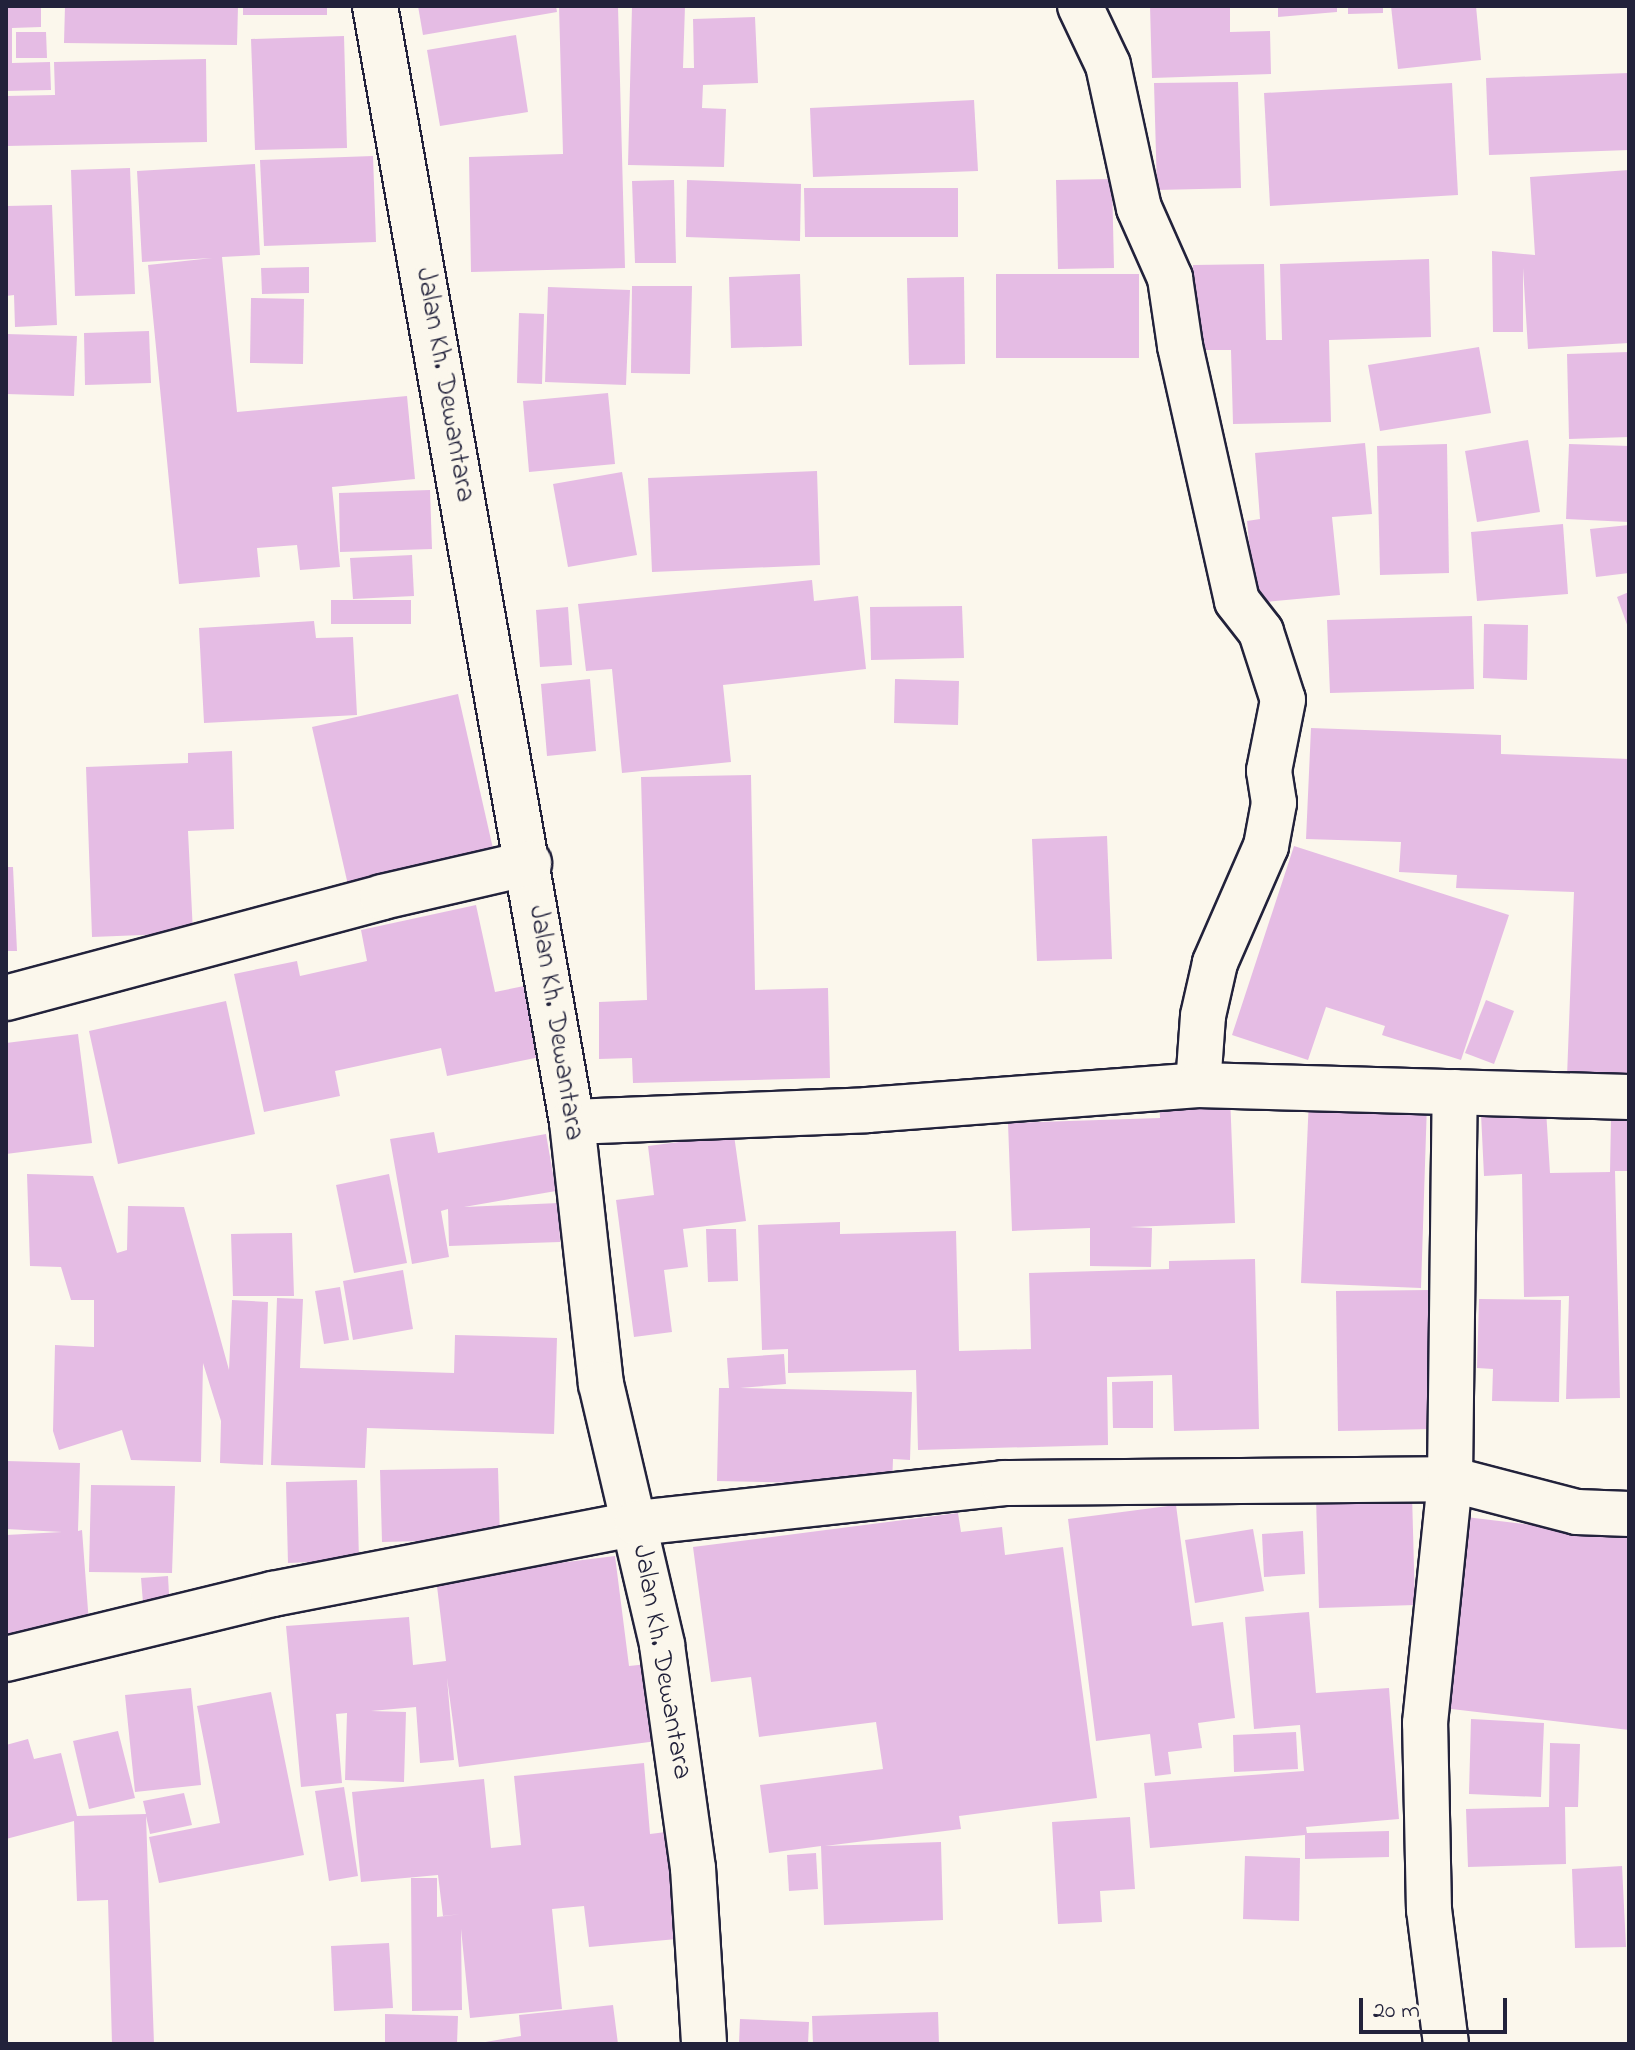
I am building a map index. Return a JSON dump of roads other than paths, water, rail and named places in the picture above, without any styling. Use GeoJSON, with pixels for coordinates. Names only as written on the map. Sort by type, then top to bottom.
{"type":"FeatureCollection","features":[{"type":"Feature","properties":{"kind":"street","name":"Jalan Kh. Dewantara"},"geometry":{"type":"LineString","coordinates":[[375,6],[529,863],[572,1122],[601,1384],[637,1523],[662,1645],[693,1868],[704,2044]]}},
{"type":"Feature","properties":{"kind":"street"},"geometry":{"type":"LineString","coordinates":[[1080,6],[1108,65],[1139,208],[1170,278],[1180,346],[1237,601],[1261,632],[1283,700],[1269,771],[1274,803],[1266,846],[1215,963],[1203,1016],[1198,1085]]}},
{"type":"Feature","properties":{"kind":"street"},"geometry":{"type":"LineString","coordinates":[[6,998],[382,897],[529,863]]}},
{"type":"Feature","properties":{"kind":"street"},"geometry":{"type":"LineString","coordinates":[[572,1122],[867,1110],[1198,1085],[1629,1097]]}},
{"type":"Feature","properties":{"kind":"street"},"geometry":{"type":"LineString","coordinates":[[1446,2044],[1429,1910],[1425,1723],[1450,1479],[1455,1092]]}},
{"type":"Feature","properties":{"kind":"street"},"geometry":{"type":"LineString","coordinates":[[6,1659],[273,1594],[637,1523],[1003,1483],[1450,1479],[1577,1512],[1629,1514]]}}]}
